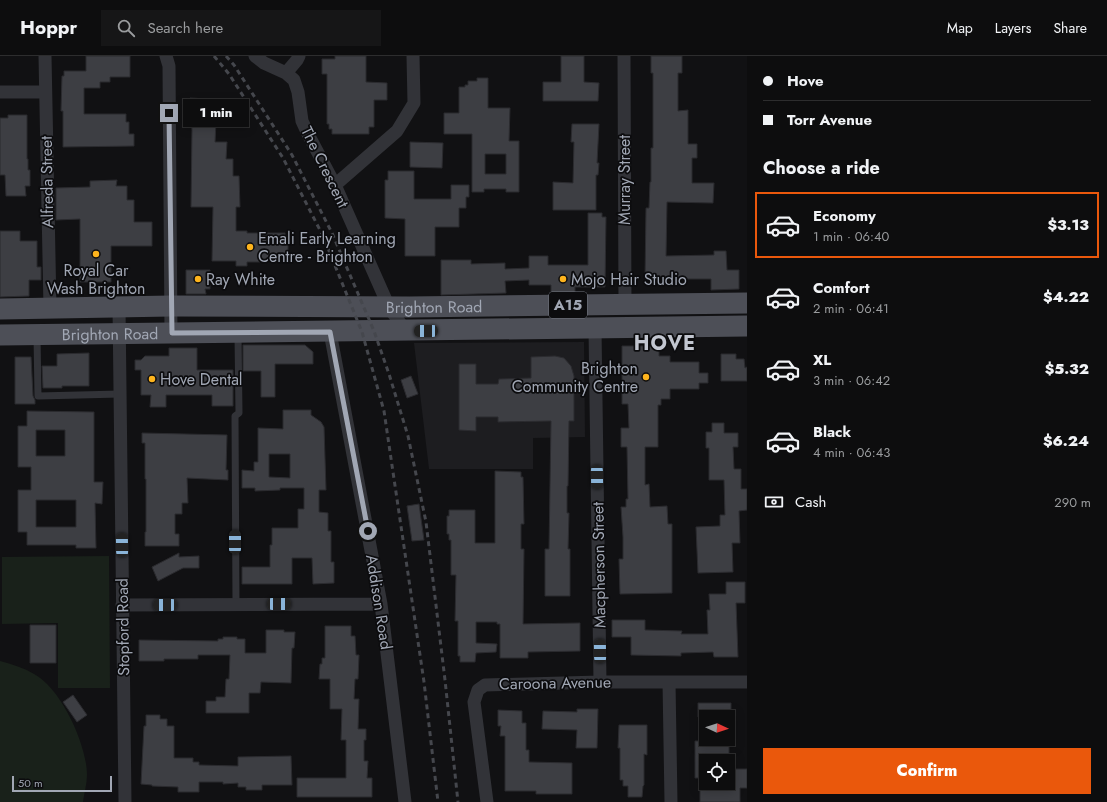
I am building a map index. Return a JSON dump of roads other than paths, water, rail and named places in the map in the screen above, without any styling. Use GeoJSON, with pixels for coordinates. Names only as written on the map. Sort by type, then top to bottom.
{"type":"FeatureCollection","features":[{"type":"Feature","properties":{"kind":"main road","name":"Brighton Road"},"geometry":{"type":"LineString","coordinates":[[0,309],[171,306],[389,307],[747,303]]}},
{"type":"Feature","properties":{"kind":"main road","name":"Brighton Road"},"geometry":{"type":"LineString","coordinates":[[0,335],[747,326]]}},
{"type":"Feature","properties":{"kind":"street","name":"Alfreda Street"},"geometry":{"type":"LineString","coordinates":[[45,56],[50,308]]}},
{"type":"Feature","properties":{"kind":"street"},"geometry":{"type":"LineString","coordinates":[[166,56],[169,66],[172,333]]}},
{"type":"Feature","properties":{"kind":"street"},"geometry":{"type":"LineString","coordinates":[[255,56],[264,63],[286,73],[299,56]]}},
{"type":"Feature","properties":{"kind":"street"},"geometry":{"type":"LineString","coordinates":[[335,185],[397,131],[414,103],[413,56]]}},
{"type":"Feature","properties":{"kind":"street","name":"Murray Street"},"geometry":{"type":"LineString","coordinates":[[624,56],[625,305]]}},
{"type":"Feature","properties":{"kind":"street","name":"The Crescent"},"geometry":{"type":"LineString","coordinates":[[286,73],[294,80],[298,92],[302,121],[335,185],[389,307],[402,326],[410,331]]}},
{"type":"Feature","properties":{"kind":"street"},"geometry":{"type":"LineString","coordinates":[[0,92],[45,92]]}},
{"type":"Feature","properties":{"kind":"street","name":"Stopford Road"},"geometry":{"type":"LineString","coordinates":[[119,307],[125,802]]}},
{"type":"Feature","properties":{"kind":"street","name":"Macpherson Street"},"geometry":{"type":"LineString","coordinates":[[595,328],[600,682]]}},
{"type":"Feature","properties":{"kind":"street","name":"Addison Road"},"geometry":{"type":"LineString","coordinates":[[330,332],[381,604],[406,802]]}},
{"type":"Feature","properties":{"kind":"street"},"geometry":{"type":"LineString","coordinates":[[122,605],[381,604]]}},
{"type":"Feature","properties":{"kind":"street"},"geometry":{"type":"LineString","coordinates":[[669,682],[671,802]]}},
{"type":"Feature","properties":{"kind":"street","name":"Caroona Avenue"},"geometry":{"type":"LineString","coordinates":[[487,802],[474,702],[478,690],[488,684],[747,682]]}},
{"type":"Feature","properties":{"kind":"lane"},"geometry":{"type":"LineString","coordinates":[[236,605],[235,416],[239,413],[238,332]]}},
{"type":"Feature","properties":{"kind":"lane"},"geometry":{"type":"LineString","coordinates":[[37,335],[38,396],[120,394]]}},
{"type":"Feature","properties":{"kind":"railway"},"geometry":{"type":"LineString","coordinates":[[214,56],[229,74],[283,158],[323,236],[362,332],[384,411],[424,682],[438,802]]}},
{"type":"Feature","properties":{"kind":"railway"},"geometry":{"type":"LineString","coordinates":[[226,56],[234,65],[292,155],[332,233],[374,331],[389,374],[408,436],[426,522],[458,802]]}},
{"type":"Feature","properties":{"kind":"place","name":"Emali Early Learning Centre - Brighton"},"geometry":{"type":"Point","coordinates":[250,247]}},
{"type":"Feature","properties":{"kind":"place","name":"Royal Car Wash Brighton"},"geometry":{"type":"Point","coordinates":[96,254]}},
{"type":"Feature","properties":{"kind":"place","name":"Ray White"},"geometry":{"type":"Point","coordinates":[198,279]}},
{"type":"Feature","properties":{"kind":"place","name":"Mojo Hair Studio"},"geometry":{"type":"Point","coordinates":[563,279]}},
{"type":"Feature","properties":{"kind":"place","name":"Brighton Community Centre"},"geometry":{"type":"Point","coordinates":[646,377]}},
{"type":"Feature","properties":{"kind":"place","name":"Hove Dental"},"geometry":{"type":"Point","coordinates":[152,379]}},
{"type":"Feature","properties":{"kind":"district","name":"HOVE"},"geometry":{"type":"Point","coordinates":[665,343]}}]}
